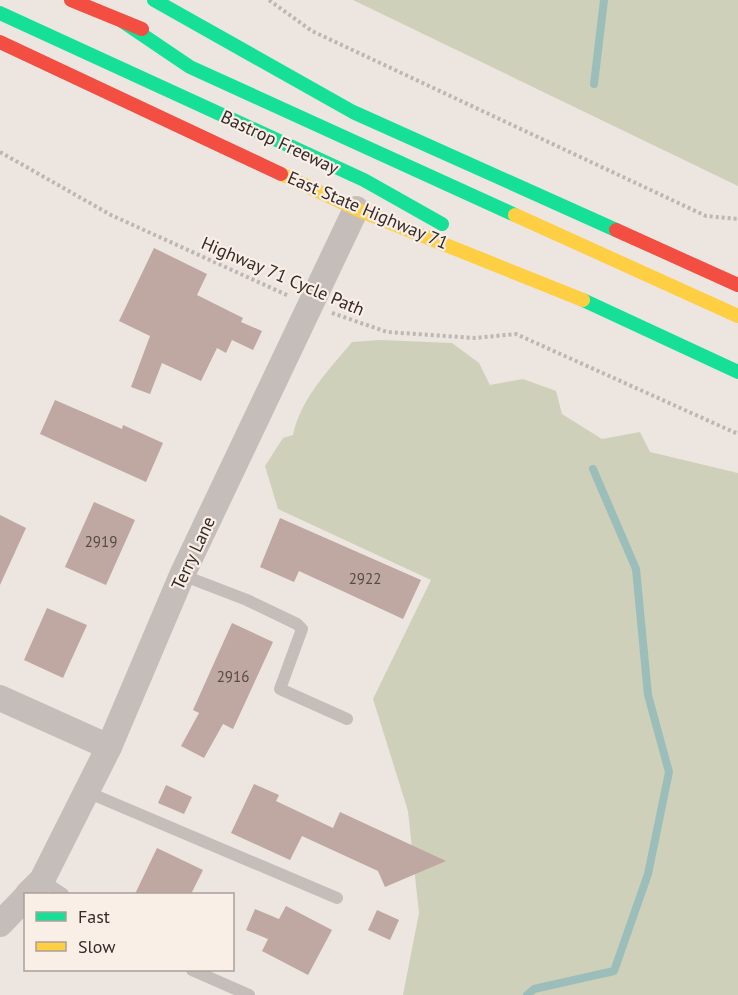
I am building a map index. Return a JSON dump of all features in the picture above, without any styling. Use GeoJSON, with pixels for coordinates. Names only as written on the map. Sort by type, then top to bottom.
{"type":"FeatureCollection","features":[{"type":"Feature","properties":{"kind":"highway"},"geometry":{"type":"LineString","coordinates":[[71,0],[188,47]]}},
{"type":"Feature","properties":{"kind":"highway"},"geometry":{"type":"LineString","coordinates":[[154,0],[353,112]]}},
{"type":"Feature","properties":{"kind":"highway","name":"Bastrop Freeway"},"geometry":{"type":"LineString","coordinates":[[0,13],[364,180],[553,286]]}},
{"type":"Feature","properties":{"kind":"highway"},"geometry":{"type":"LineString","coordinates":[[122,21],[190,67],[738,316]]}},
{"type":"Feature","properties":{"kind":"highway","name":"East State Highway 71"},"geometry":{"type":"LineString","coordinates":[[0,42],[356,208],[553,286],[738,372]]}},
{"type":"Feature","properties":{"kind":"highway"},"geometry":{"type":"LineString","coordinates":[[254,73],[353,112],[738,285]]}},
{"type":"Feature","properties":{"kind":"street","name":"Terry Lane"},"geometry":{"type":"LineString","coordinates":[[32,891],[87,792],[109,747],[182,575],[356,208]]}},
{"type":"Feature","properties":{"kind":"street"},"geometry":{"type":"LineString","coordinates":[[0,698],[109,747]]}},
{"type":"Feature","properties":{"kind":"street","name":"Terry Lane"},"geometry":{"type":"LineString","coordinates":[[0,924],[24,899]]}},
{"type":"Feature","properties":{"kind":"lane"},"geometry":{"type":"LineString","coordinates":[[182,575],[247,600],[297,624],[302,629],[280,689],[347,719]]}},
{"type":"Feature","properties":{"kind":"lane"},"geometry":{"type":"LineString","coordinates":[[87,792],[337,898]]}},
{"type":"Feature","properties":{"kind":"lane"},"geometry":{"type":"LineString","coordinates":[[32,891],[53,893]]}},
{"type":"Feature","properties":{"kind":"lane"},"geometry":{"type":"LineString","coordinates":[[196,971],[249,995]]}},
{"type":"Feature","properties":{"kind":"path"},"geometry":{"type":"LineString","coordinates":[[269,0],[312,31],[706,216],[738,219]]}},
{"type":"Feature","properties":{"kind":"path","name":"Highway 71 Cycle Path"},"geometry":{"type":"LineString","coordinates":[[0,152],[111,215],[309,305],[387,332],[475,338],[516,334],[738,434]]}},
{"type":"Feature","properties":{"kind":"green space"},"geometry":{"type":"Polygon","coordinates":[[[353,0],[738,0],[738,186],[353,0]]]}},
{"type":"Feature","properties":{"kind":"green space"},"geometry":{"type":"Polygon","coordinates":[[[380,340],[452,343],[479,363],[490,385],[523,379],[556,391],[562,414],[602,439],[640,432],[650,452],[738,473],[738,995],[403,995],[419,913],[408,811],[373,699],[431,580],[278,509],[265,466],[283,438],[293,435],[309,397],[352,342],[380,340]]]}},
{"type":"Feature","properties":{"kind":"building"},"geometry":{"type":"Polygon","coordinates":[[[154,248],[207,274],[197,295],[243,318],[241,322],[262,331],[253,350],[232,340],[226,353],[217,348],[201,381],[162,363],[150,394],[131,387],[150,336],[119,321],[154,248]]]}},
{"type":"Feature","properties":{"kind":"building"},"geometry":{"type":"Polygon","coordinates":[[[55,400],[122,429],[123,425],[163,443],[146,482],[40,434],[55,400]]]}},
{"type":"Feature","properties":{"kind":"building"},"geometry":{"type":"Polygon","coordinates":[[[94,502],[135,520],[106,585],[65,567],[94,502]]]}},
{"type":"Feature","properties":{"kind":"building"},"geometry":{"type":"Polygon","coordinates":[[[0,515],[26,528],[0,585],[0,515]]]}},
{"type":"Feature","properties":{"kind":"building"},"geometry":{"type":"Polygon","coordinates":[[[280,518],[421,580],[403,619],[299,571],[294,582],[260,567],[280,518]]]}},
{"type":"Feature","properties":{"kind":"building"},"geometry":{"type":"Polygon","coordinates":[[[47,608],[87,625],[63,678],[24,660],[47,608]]]}},
{"type":"Feature","properties":{"kind":"building"},"geometry":{"type":"Polygon","coordinates":[[[232,623],[273,642],[233,729],[223,724],[204,758],[181,746],[199,713],[193,710],[232,623]]]}},
{"type":"Feature","properties":{"kind":"building"},"geometry":{"type":"Polygon","coordinates":[[[254,784],[279,795],[276,801],[333,828],[340,812],[446,861],[385,887],[378,871],[302,836],[290,860],[231,833],[254,784]]]}},
{"type":"Feature","properties":{"kind":"building"},"geometry":{"type":"Polygon","coordinates":[[[166,785],[192,797],[184,814],[158,803],[166,785]]]}},
{"type":"Feature","properties":{"kind":"building"},"geometry":{"type":"Polygon","coordinates":[[[157,848],[203,870],[192,893],[135,893],[157,848]]]}},
{"type":"Feature","properties":{"kind":"building"},"geometry":{"type":"Polygon","coordinates":[[[286,906],[332,930],[308,975],[262,951],[268,939],[246,930],[255,909],[279,919],[286,906]]]}},
{"type":"Feature","properties":{"kind":"building"},"geometry":{"type":"Polygon","coordinates":[[[377,910],[399,920],[390,940],[368,930],[377,910]]]}},
{"type":"Feature","properties":{"kind":"waterway"},"geometry":{"type":"LineString","coordinates":[[594,84],[604,0]]}},
{"type":"Feature","properties":{"kind":"waterway"},"geometry":{"type":"LineString","coordinates":[[527,995],[534,989],[614,971],[648,874],[669,772],[648,695],[636,569],[593,469]]}},
{"type":"Feature","properties":{"kind":"traffic: fast"},"geometry":{"type":"LineString","coordinates":[[154,0],[353,112],[616,230]]}},
{"type":"Feature","properties":{"kind":"traffic: fast"},"geometry":{"type":"LineString","coordinates":[[0,13],[364,180],[442,224]]}},
{"type":"Feature","properties":{"kind":"traffic: fast"},"geometry":{"type":"LineString","coordinates":[[122,21],[190,67],[515,215]]}},
{"type":"Feature","properties":{"kind":"traffic: fast"},"geometry":{"type":"LineString","coordinates":[[583,300],[738,372]]}},
{"type":"Feature","properties":{"kind":"traffic: slow"},"geometry":{"type":"LineString","coordinates":[[281,174],[356,209],[583,300]]}},
{"type":"Feature","properties":{"kind":"traffic: slow"},"geometry":{"type":"LineString","coordinates":[[515,215],[738,316]]}},
{"type":"Feature","properties":{"kind":"traffic: jam"},"geometry":{"type":"LineString","coordinates":[[71,0],[142,29]]}},
{"type":"Feature","properties":{"kind":"traffic: jam"},"geometry":{"type":"LineString","coordinates":[[0,42],[281,174]]}},
{"type":"Feature","properties":{"kind":"traffic: jam"},"geometry":{"type":"LineString","coordinates":[[616,230],[738,285]]}}]}
